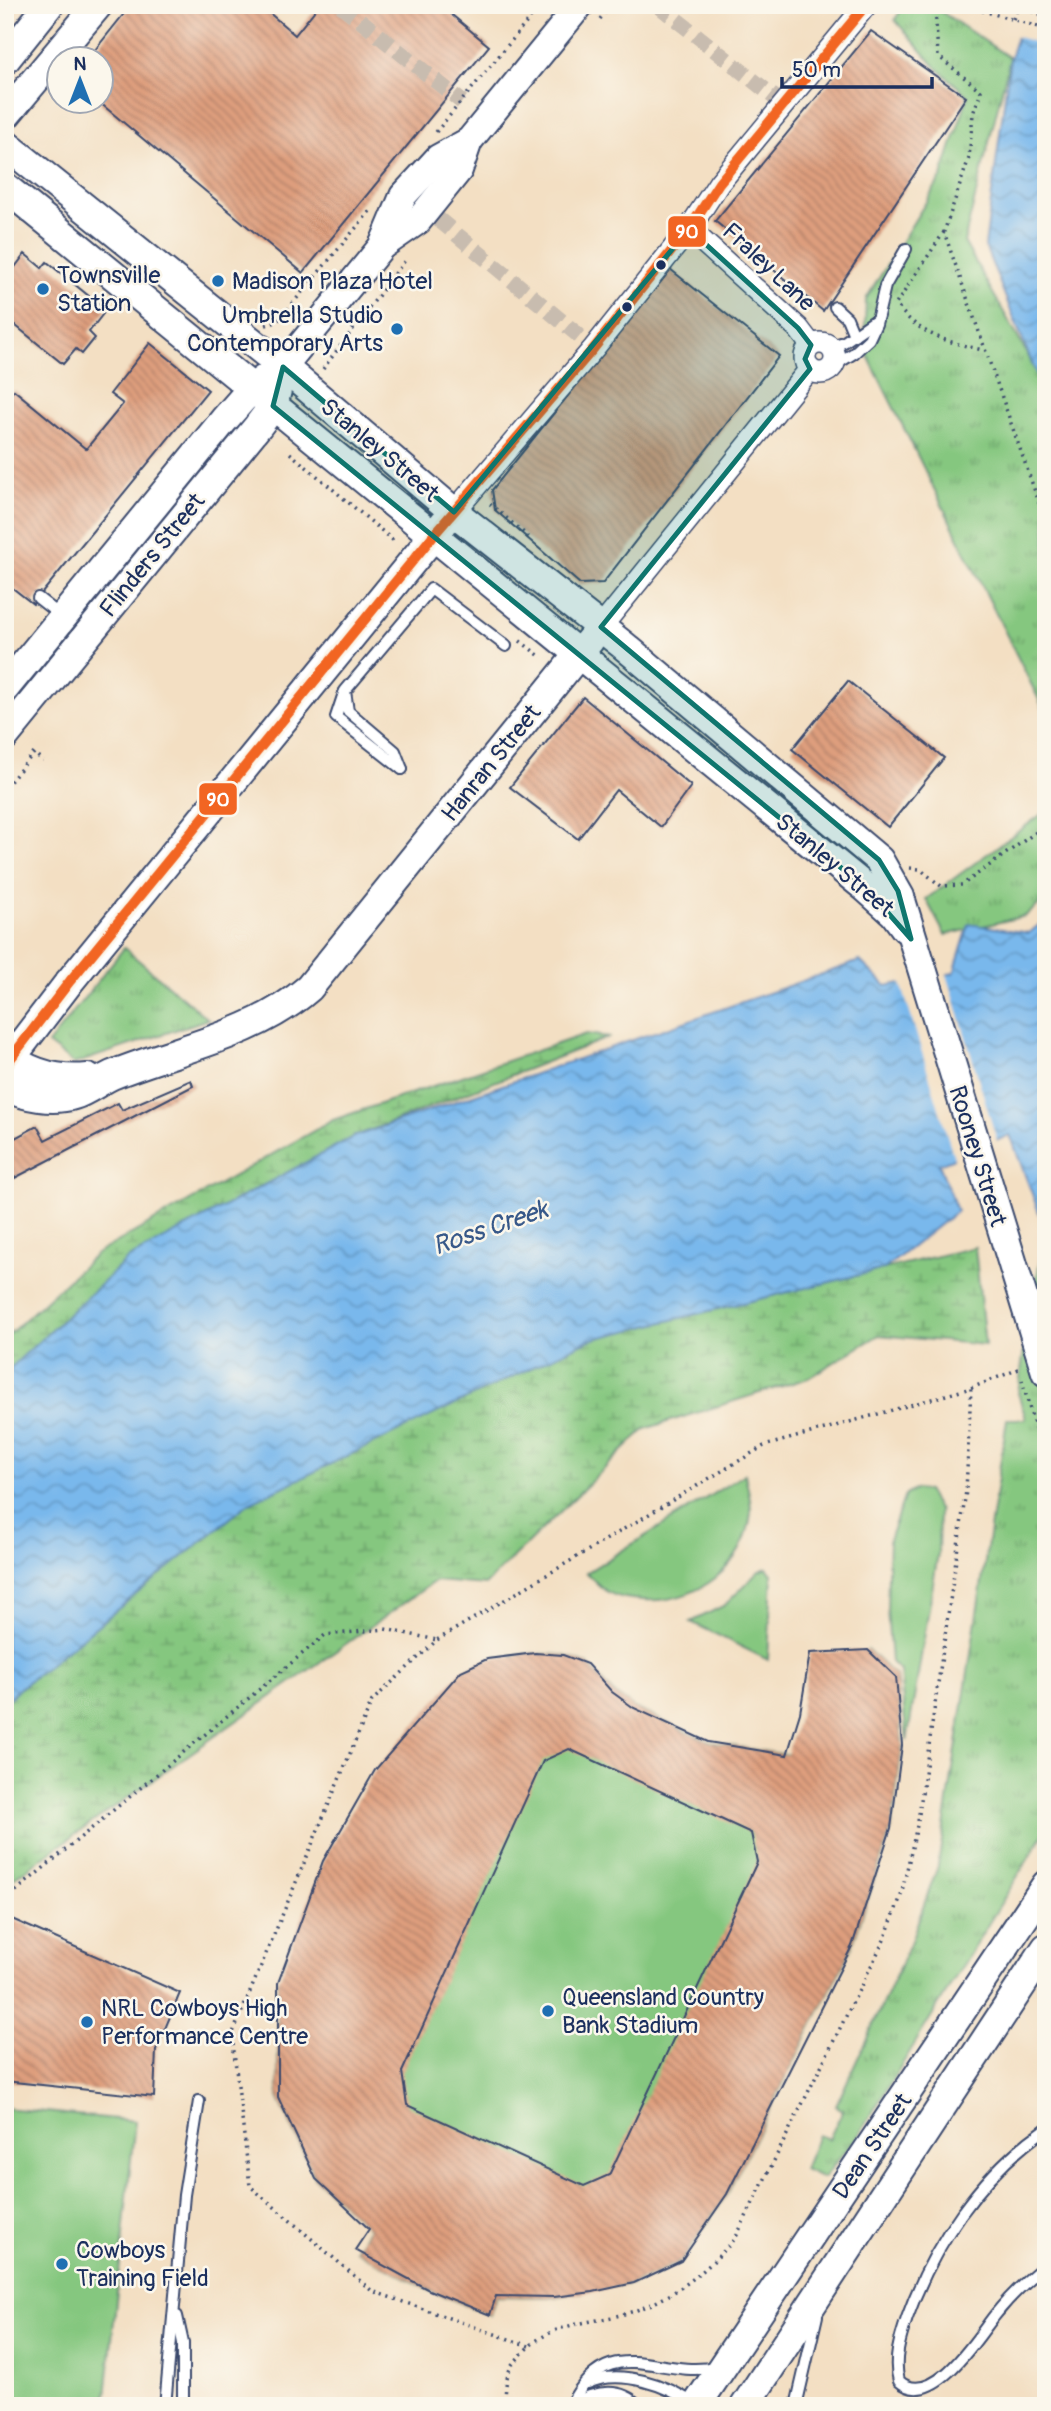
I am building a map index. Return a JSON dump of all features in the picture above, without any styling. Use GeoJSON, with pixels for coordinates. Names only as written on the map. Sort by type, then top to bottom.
{"type":"FeatureCollection","features":[{"type":"Feature","properties":{"kind":"main road"},"geometry":{"type":"LineString","coordinates":[[5,60],[49,5]]}},
{"type":"Feature","properties":{"kind":"main road"},"geometry":{"type":"LineString","coordinates":[[5,116],[98,5]]}},
{"type":"Feature","properties":{"kind":"main road","name":"Stanley Street"},"geometry":{"type":"LineString","coordinates":[[5,144],[283,367],[454,512],[601,627],[867,849],[893,882],[911,939]]}},
{"type":"Feature","properties":{"kind":"main road","name":"Stanley Street"},"geometry":{"type":"LineString","coordinates":[[5,187],[845,872],[894,913],[911,939]]}},
{"type":"Feature","properties":{"kind":"main road","name":"Flinders Street"},"geometry":{"type":"LineString","coordinates":[[5,688],[252,388],[283,367]]}},
{"type":"Feature","properties":{"kind":"main road","name":"Flinders Street"},"geometry":{"type":"LineString","coordinates":[[5,736],[273,406],[283,367]]}},
{"type":"Feature","properties":{"kind":"main road"},"geometry":{"type":"LineString","coordinates":[[7,1060],[454,512]]}},
{"type":"Feature","properties":{"kind":"main road","name":"Hanran Street"},"geometry":{"type":"LineString","coordinates":[[5,1087],[21,1094],[74,1095],[112,1075],[215,1040],[289,1005],[309,988],[601,627]]}},
{"type":"Feature","properties":{"kind":"main road"},"geometry":{"type":"LineString","coordinates":[[845,872],[856,873],[866,869],[867,849]]}},
{"type":"Feature","properties":{"kind":"main road","name":"Rooney Street"},"geometry":{"type":"LineString","coordinates":[[911,939],[984,1171],[1032,1370]]}},
{"type":"Feature","properties":{"kind":"main road","name":"Hanran Street"},"geometry":{"type":"LineString","coordinates":[[7,1060],[33,1072],[66,1080],[112,1075]]}},
{"type":"Feature","properties":{"kind":"main road","name":"Dean Street"},"geometry":{"type":"LineString","coordinates":[[696,2406],[1046,1885]]}},
{"type":"Feature","properties":{"kind":"main road","name":"Dean Street"},"geometry":{"type":"LineString","coordinates":[[739,2404],[1046,1948]]}},
{"type":"Feature","properties":{"kind":"main road"},"geometry":{"type":"LineString","coordinates":[[732,2356],[731,2373],[739,2404]]}},
{"type":"Feature","properties":{"kind":"street","name":"Flinders Street"},"geometry":{"type":"LineString","coordinates":[[283,367],[382,246],[403,196],[438,158],[469,141],[580,5]]}},
{"type":"Feature","properties":{"kind":"street"},"geometry":{"type":"LineString","coordinates":[[454,512],[586,359],[689,229],[719,183],[866,5]]}},
{"type":"Feature","properties":{"kind":"street","name":"Fraley Lane"},"geometry":{"type":"LineString","coordinates":[[689,229],[798,328],[820,357]]}},
{"type":"Feature","properties":{"kind":"street","name":"Hanran Street"},"geometry":{"type":"LineString","coordinates":[[601,627],[820,357]]}},
{"type":"Feature","properties":{"kind":"lane","name":"Hanran Street"},"geometry":{"type":"LineString","coordinates":[[820,357],[855,353],[869,339],[886,286],[906,249]]}},
{"type":"Feature","properties":{"kind":"lane"},"geometry":{"type":"LineString","coordinates":[[835,307],[846,318],[854,335]]}},
{"type":"Feature","properties":{"kind":"lane","name":"Hanran Street"},"geometry":{"type":"LineString","coordinates":[[820,357],[878,316]]}},
{"type":"Feature","properties":{"kind":"lane"},"geometry":{"type":"LineString","coordinates":[[345,691],[348,711],[395,751],[402,769],[336,717],[345,691],[431,589],[506,646]]}},
{"type":"Feature","properties":{"kind":"lane"},"geometry":{"type":"LineString","coordinates":[[38,598],[63,618]]}},
{"type":"Feature","properties":{"kind":"lane"},"geometry":{"type":"LineString","coordinates":[[165,2406],[184,2195],[199,2101]]}},
{"type":"Feature","properties":{"kind":"lane"},"geometry":{"type":"LineString","coordinates":[[1046,2129],[1008,2161],[978,2194],[933,2257],[900,2339],[897,2374],[903,2387],[919,2392],[940,2385],[1022,2284],[1046,2265]]}},
{"type":"Feature","properties":{"kind":"lane"},"geometry":{"type":"LineString","coordinates":[[796,2406],[810,2337],[829,2273]]}},
{"type":"Feature","properties":{"kind":"lane"},"geometry":{"type":"LineString","coordinates":[[175,2309],[183,2343],[183,2406]]}},
{"type":"Feature","properties":{"kind":"lane"},"geometry":{"type":"LineString","coordinates":[[570,2405],[580,2388],[598,2370],[618,2361],[644,2361],[696,2369],[732,2356]]}},
{"type":"Feature","properties":{"kind":"lane"},"geometry":{"type":"LineString","coordinates":[[580,2388],[600,2378],[622,2377],[667,2390],[696,2406]]}},
{"type":"Feature","properties":{"kind":"lane"},"geometry":{"type":"LineString","coordinates":[[570,2405],[586,2396],[612,2392],[622,2393],[639,2406]]}},
{"type":"Feature","properties":{"kind":"path"},"geometry":{"type":"LineString","coordinates":[[935,5],[938,56],[981,91],[973,114],[969,158],[944,232],[896,304],[918,328],[945,341],[983,350]]}},
{"type":"Feature","properties":{"kind":"path"},"geometry":{"type":"LineString","coordinates":[[962,5],[1046,29]]}},
{"type":"Feature","properties":{"kind":"path"},"geometry":{"type":"LineString","coordinates":[[1013,19],[1018,7],[1046,16]]}},
{"type":"Feature","properties":{"kind":"path"},"geometry":{"type":"LineString","coordinates":[[944,232],[983,350],[1046,523]]}},
{"type":"Feature","properties":{"kind":"path"},"geometry":{"type":"LineString","coordinates":[[286,449],[395,542]]}},
{"type":"Feature","properties":{"kind":"path"},"geometry":{"type":"LineString","coordinates":[[5,782],[8,784],[34,752],[43,761]]}},
{"type":"Feature","properties":{"kind":"path"},"geometry":{"type":"LineString","coordinates":[[905,867],[920,869],[940,886],[962,886],[1046,825]]}},
{"type":"Feature","properties":{"kind":"path"},"geometry":{"type":"LineString","coordinates":[[528,2346],[372,2291],[250,2186],[232,2035],[372,1702],[437,1640],[764,1446],[1032,1370]]}},
{"type":"Feature","properties":{"kind":"path"},"geometry":{"type":"LineString","coordinates":[[504,2406],[510,2368],[528,2346],[551,2331],[573,2322],[630,2312],[666,2298],[711,2265],[735,2239],[884,1940],[901,1896],[918,1821],[966,1490],[971,1388]]}},
{"type":"Feature","properties":{"kind":"path"},"geometry":{"type":"LineString","coordinates":[[5,1900],[325,1635],[385,1629],[437,1640]]}},
{"type":"Feature","properties":{"kind":"highlighted area"},"geometry":{"type":"Polygon","coordinates":[[[689,229],[798,328],[811,345],[805,359],[810,369],[601,627],[879,860],[898,891],[911,939],[866,888],[273,406],[283,367],[454,512],[689,229]]]}},
{"type":"Feature","properties":{"kind":"green space"},"geometry":{"type":"Polygon","coordinates":[[[904,5],[931,5],[1010,58],[964,242],[1046,387],[1046,714],[864,348],[866,299],[942,176],[968,96],[935,66],[895,20],[904,5]]]}},
{"type":"Feature","properties":{"kind":"green space"},"geometry":{"type":"Polygon","coordinates":[[[1046,811],[1046,899],[1025,916],[945,935],[926,899],[1046,811]]]}},
{"type":"Feature","properties":{"kind":"green space"},"geometry":{"type":"Polygon","coordinates":[[[124,948],[208,1019],[74,1064],[48,1044],[124,948]]]}},
{"type":"Feature","properties":{"kind":"green space"},"geometry":{"type":"Polygon","coordinates":[[[586,1034],[610,1037],[353,1137],[129,1258],[5,1373],[5,1338],[96,1254],[333,1120],[586,1034]]]}},
{"type":"Feature","properties":{"kind":"green space"},"geometry":{"type":"Polygon","coordinates":[[[975,1247],[985,1345],[879,1335],[808,1378],[645,1429],[485,1585],[435,1581],[5,1884],[5,1703],[15,1692],[249,1503],[589,1340],[975,1247]]]}},
{"type":"Feature","properties":{"kind":"green space"},"geometry":{"type":"Polygon","coordinates":[[[1043,1247],[1046,1249],[1046,1830],[858,2136],[823,2178],[804,2169],[818,2135],[829,2139],[843,2110],[836,2106],[909,1946],[938,1866],[1007,1419],[1026,1419],[1018,1393],[1028,1320],[1043,1247]]]}},
{"type":"Feature","properties":{"kind":"green space"},"geometry":{"type":"Polygon","coordinates":[[[745,1474],[751,1511],[740,1549],[729,1565],[699,1588],[682,1596],[663,1600],[629,1599],[606,1591],[586,1573],[745,1474]]]}},
{"type":"Feature","properties":{"kind":"green space"},"geometry":{"type":"Polygon","coordinates":[[[917,1489],[927,1491],[939,1511],[938,1554],[907,1741],[900,1671],[891,1662],[887,1609],[889,1540],[905,1495],[917,1489]]]}},
{"type":"Feature","properties":{"kind":"green space"},"geometry":{"type":"Polygon","coordinates":[[[767,1568],[772,1574],[768,1660],[691,1622],[725,1605],[759,1571],[767,1568]]]}},
{"type":"Feature","properties":{"kind":"green space","name":"Queensland Country Bank Stadium"},"geometry":{"type":"Polygon","coordinates":[[[868,1650],[896,1677],[902,1745],[891,1828],[852,1946],[727,2194],[681,2261],[634,2283],[554,2297],[496,2296],[490,2315],[429,2290],[355,2250],[369,2228],[316,2179],[278,2097],[278,1983],[513,1656],[535,1653],[563,1655],[587,1664],[612,1692],[634,1708],[708,1742],[787,1755],[868,1650]]]}},
{"type":"Feature","properties":{"kind":"green space","name":"Cowboys Training Field"},"geometry":{"type":"Polygon","coordinates":[[[5,2108],[135,2121],[105,2406],[5,2406],[5,2108]]]}},
{"type":"Feature","properties":{"kind":"water"},"geometry":{"type":"Polygon","coordinates":[[[1027,5],[1046,5],[1046,398],[985,246],[1010,58],[1027,5]]]}},
{"type":"Feature","properties":{"kind":"water","name":"Ross Creek"},"geometry":{"type":"Polygon","coordinates":[[[1046,919],[1046,1231],[1010,1135],[939,1164],[957,1211],[884,1269],[589,1340],[249,1503],[15,1692],[5,1703],[5,1373],[129,1258],[353,1137],[860,961],[886,986],[954,973],[969,924],[1029,933],[1046,919]]]}},
{"type":"Feature","properties":{"kind":"pier"},"geometry":{"type":"Polygon","coordinates":[[[1023,5],[1046,10],[1046,46],[1014,36],[1023,5]]]}},
{"type":"Feature","properties":{"kind":"pier"},"geometry":{"type":"Polygon","coordinates":[[[946,971],[998,1144],[955,1161],[900,980],[946,971]]]}},
{"type":"Feature","properties":{"kind":"building"},"geometry":{"type":"Polygon","coordinates":[[[131,5],[260,5],[295,35],[319,5],[440,5],[489,46],[303,273],[116,116],[116,46],[98,46],[131,5]]]}},
{"type":"Feature","properties":{"kind":"building"},"geometry":{"type":"Polygon","coordinates":[[[871,31],[966,97],[823,311],[715,221],[871,31]]]}},
{"type":"Feature","properties":{"kind":"building","name":"Townsville Station"},"geometry":{"type":"Polygon","coordinates":[[[25,254],[42,268],[47,262],[106,310],[89,332],[95,338],[82,354],[76,349],[63,364],[5,317],[5,259],[15,267],[25,254]]]}},
{"type":"Feature","properties":{"kind":"building"},"geometry":{"type":"Polygon","coordinates":[[[670,269],[779,356],[603,583],[580,584],[495,510],[492,490],[670,269]]]}},
{"type":"Feature","properties":{"kind":"building"},"geometry":{"type":"Polygon","coordinates":[[[150,343],[208,390],[33,604],[5,582],[5,400],[14,390],[86,449],[123,404],[110,394],[150,343]]]}},
{"type":"Feature","properties":{"kind":"building"},"geometry":{"type":"Polygon","coordinates":[[[848,681],[944,758],[888,827],[792,749],[848,681]]]}},
{"type":"Feature","properties":{"kind":"building"},"geometry":{"type":"Polygon","coordinates":[[[583,697],[691,786],[661,827],[616,790],[578,839],[510,787],[583,697]]]}},
{"type":"Feature","properties":{"kind":"building"},"geometry":{"type":"Polygon","coordinates":[[[191,1080],[193,1086],[5,1183],[5,1140],[13,1136],[15,1138],[37,1126],[45,1140],[118,1103],[122,1110],[191,1080]]]}},
{"type":"Feature","properties":{"kind":"building","name":"Queensland Country Bank Stadium"},"geometry":{"type":"Polygon","coordinates":[[[868,1650],[896,1677],[902,1745],[891,1828],[852,1946],[727,2194],[681,2261],[634,2283],[593,2292],[554,2297],[496,2296],[490,2315],[429,2290],[355,2250],[369,2229],[316,2179],[278,2097],[278,1983],[323,1861],[375,1770],[461,1671],[487,1659],[535,1653],[563,1655],[587,1664],[612,1692],[634,1708],[708,1742],[787,1755],[800,1713],[810,1653],[868,1650]],[[569,1749],[543,1761],[402,2072],[407,2105],[584,2186],[609,2175],[757,1862],[751,1833],[569,1749]]]}},
{"type":"Feature","properties":{"kind":"building","name":"NRL Cowboys High Performance Centre"},"geometry":{"type":"Polygon","coordinates":[[[5,1916],[180,1993],[156,2050],[154,2097],[5,2081],[5,1916]]]}},
{"type":"Feature","properties":{"kind":"tunnel"},"geometry":{"type":"LineString","coordinates":[[341,5],[462,102]]}},
{"type":"Feature","properties":{"kind":"tunnel"},"geometry":{"type":"LineString","coordinates":[[658,5],[783,104]]}},
{"type":"Feature","properties":{"kind":"tunnel"},"geometry":{"type":"LineString","coordinates":[[438,219],[594,348]]}},
{"type":"Feature","properties":{"kind":"transit line","name":"90"},"geometry":{"type":"LineString","coordinates":[[5,1066],[70,981],[432,537],[594,348],[689,229],[719,183],[866,5]]}},
{"type":"Feature","properties":{"kind":"place","name":"Madison Plaza Hotel"},"geometry":{"type":"Point","coordinates":[218,281]}},
{"type":"Feature","properties":{"kind":"place","name":"Townsville Station"},"geometry":{"type":"Point","coordinates":[43,289]}},
{"type":"Feature","properties":{"kind":"place","name":"Umbrella Studio Contemporary Arts"},"geometry":{"type":"Point","coordinates":[397,329]}},
{"type":"Feature","properties":{"kind":"place","name":"Queensland Country Bank Stadium"},"geometry":{"type":"Point","coordinates":[548,2011]}},
{"type":"Feature","properties":{"kind":"place","name":"NRL Cowboys High Performance Centre"},"geometry":{"type":"Point","coordinates":[87,2022]}},
{"type":"Feature","properties":{"kind":"place","name":"Cowboys Training Field"},"geometry":{"type":"Point","coordinates":[62,2264]}}]}
